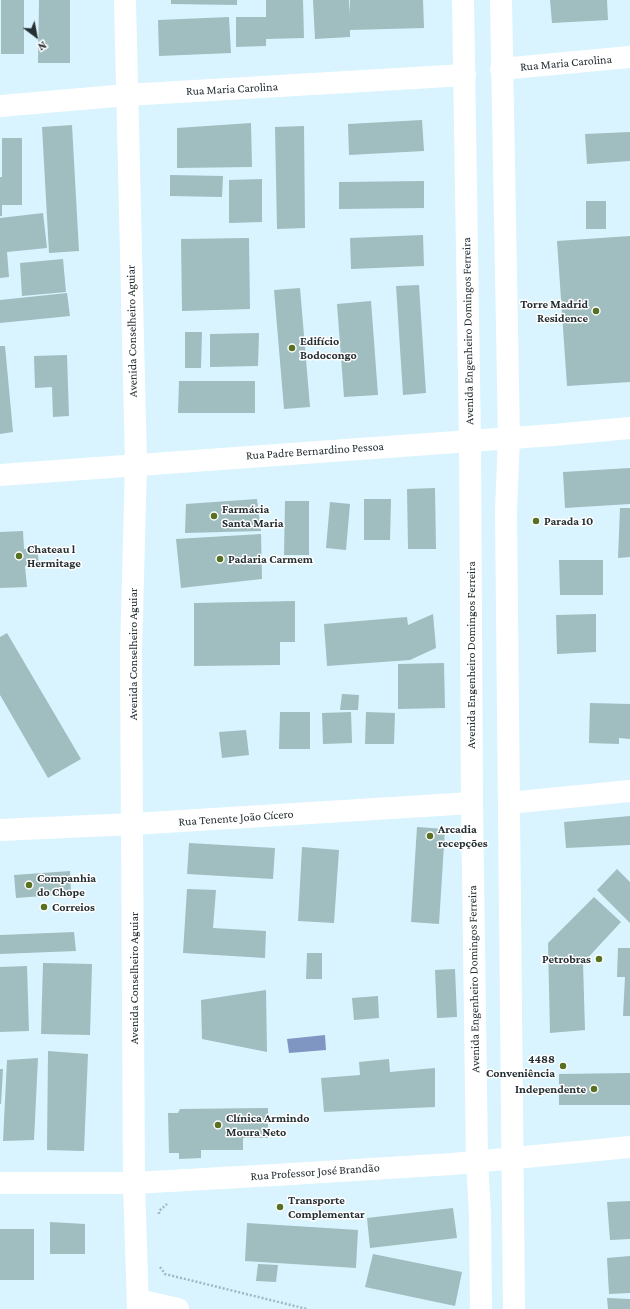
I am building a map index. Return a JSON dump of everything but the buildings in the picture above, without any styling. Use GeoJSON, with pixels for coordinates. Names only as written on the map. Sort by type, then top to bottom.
{"type":"FeatureCollection","features":[{"type":"Feature","properties":{"kind":"main road","name":"Avenida Conselheiro Aguiar"},"geometry":{"type":"LineString","coordinates":[[125,0],[136,464],[131,653],[134,1183],[138,1304]]}},
{"type":"Feature","properties":{"kind":"main road","name":"Avenida Engenheiro Domingos Ferreira"},"geometry":{"type":"LineString","coordinates":[[463,0],[470,440],[472,803],[477,1160],[480,1215],[481,1309]]}},
{"type":"Feature","properties":{"kind":"main road"},"geometry":{"type":"LineString","coordinates":[[501,0],[501,68],[509,438],[506,511],[514,1309]]}},
{"type":"Feature","properties":{"kind":"main road","name":"Rua Maria Carolina"},"geometry":{"type":"LineString","coordinates":[[501,68],[630,57]]}},
{"type":"Feature","properties":{"kind":"main road","name":"Rua Maria Carolina"},"geometry":{"type":"LineString","coordinates":[[0,106],[127,95],[465,75]]}},
{"type":"Feature","properties":{"kind":"main road","name":"Rua Padre Bernardino Pessoa"},"geometry":{"type":"LineString","coordinates":[[0,475],[630,428]]}},
{"type":"Feature","properties":{"kind":"main road"},"geometry":{"type":"LineString","coordinates":[[509,803],[630,791]]}},
{"type":"Feature","properties":{"kind":"main road","name":"Rua Tenente João Cícero"},"geometry":{"type":"LineString","coordinates":[[0,830],[133,824],[472,803]]}},
{"type":"Feature","properties":{"kind":"main road","name":"Rua Professor José Brandão"},"geometry":{"type":"LineString","coordinates":[[0,1183],[134,1183],[434,1165],[630,1147]]}},
{"type":"Feature","properties":{"kind":"main road"},"geometry":{"type":"LineString","coordinates":[[138,1304],[178,1309]]}},
{"type":"Feature","properties":{"kind":"path"},"geometry":{"type":"LineString","coordinates":[[159,1219],[159,1211],[170,1203]]}},
{"type":"Feature","properties":{"kind":"path"},"geometry":{"type":"LineString","coordinates":[[160,1267],[165,1274],[307,1309]]}},
{"type":"Feature","properties":{"kind":"water"},"geometry":{"type":"Polygon","coordinates":[[[325,1035],[326,1050],[289,1053],[287,1039],[325,1035]]]}},
{"type":"Feature","properties":{"kind":"place","name":"Torre Madrid Residence"},"geometry":{"type":"Point","coordinates":[596,311]}},
{"type":"Feature","properties":{"kind":"place","name":"Edifício Bodocongo"},"geometry":{"type":"Point","coordinates":[292,348]}},
{"type":"Feature","properties":{"kind":"place","name":"Farmácia Santa Maria"},"geometry":{"type":"Point","coordinates":[214,516]}},
{"type":"Feature","properties":{"kind":"place","name":"Parada 10"},"geometry":{"type":"Point","coordinates":[536,521]}},
{"type":"Feature","properties":{"kind":"place","name":"Chateau l Hermitage"},"geometry":{"type":"Point","coordinates":[19,556]}},
{"type":"Feature","properties":{"kind":"place","name":"Padaria Carmem"},"geometry":{"type":"Point","coordinates":[220,559]}},
{"type":"Feature","properties":{"kind":"place","name":"Arcadia recepções"},"geometry":{"type":"Point","coordinates":[430,836]}},
{"type":"Feature","properties":{"kind":"place","name":"Companhia do Chope"},"geometry":{"type":"Point","coordinates":[29,885]}},
{"type":"Feature","properties":{"kind":"place","name":"Correios"},"geometry":{"type":"Point","coordinates":[44,907]}},
{"type":"Feature","properties":{"kind":"place","name":"Petrobras"},"geometry":{"type":"Point","coordinates":[599,959]}},
{"type":"Feature","properties":{"kind":"place","name":"4488 Conveniência"},"geometry":{"type":"Point","coordinates":[563,1066]}},
{"type":"Feature","properties":{"kind":"place","name":"Independente"},"geometry":{"type":"Point","coordinates":[594,1089]}},
{"type":"Feature","properties":{"kind":"place","name":"Clínica Armindo Moura Neto"},"geometry":{"type":"Point","coordinates":[218,1125]}},
{"type":"Feature","properties":{"kind":"place","name":"Transporte Complementar"},"geometry":{"type":"Point","coordinates":[280,1207]}}]}
